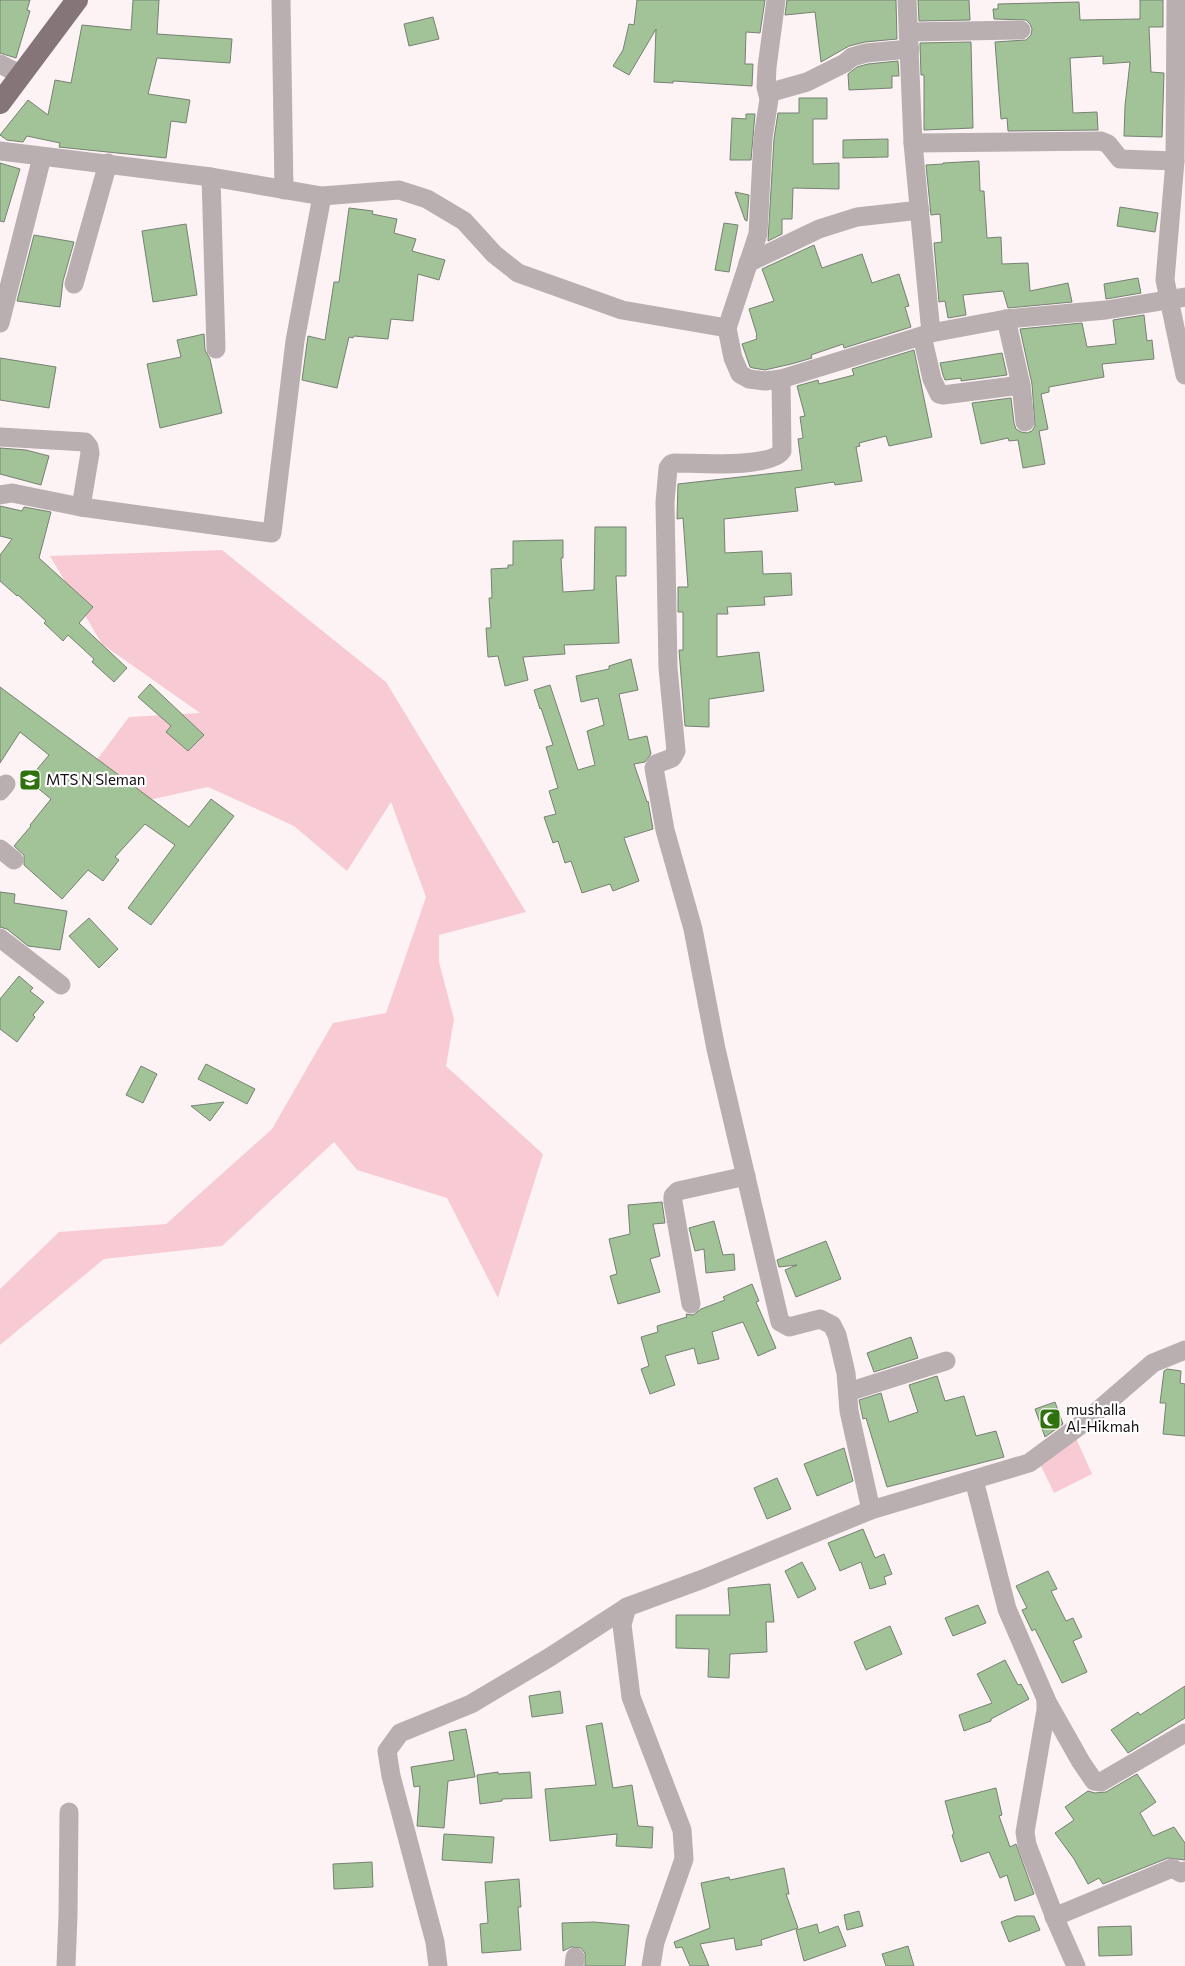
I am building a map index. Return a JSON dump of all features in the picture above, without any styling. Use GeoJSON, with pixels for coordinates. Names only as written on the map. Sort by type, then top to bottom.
{"type":"FeatureCollection","features":[{"type":"Feature","properties":{"kind":"main road"},"geometry":{"type":"LineString","coordinates":[[0,104],[77,0]]}},
{"type":"Feature","properties":{"kind":"street"},"geometry":{"type":"LineString","coordinates":[[281,0],[284,190]]}},
{"type":"Feature","properties":{"kind":"street"},"geometry":{"type":"LineString","coordinates":[[776,0],[767,67],[766,87],[769,99],[763,138],[758,234],[727,328],[733,358],[740,374],[749,379],[765,381],[926,334],[1006,320],[1106,310],[1177,298]]}},
{"type":"Feature","properties":{"kind":"street"},"geometry":{"type":"LineString","coordinates":[[907,0],[913,143],[920,210],[926,334],[932,379],[939,394],[1021,385]]}},
{"type":"Feature","properties":{"kind":"street"},"geometry":{"type":"LineString","coordinates":[[1176,0],[1180,65],[1175,161],[1165,280],[1177,298],[1185,375]]}},
{"type":"Feature","properties":{"kind":"street"},"geometry":{"type":"LineString","coordinates":[[768,93],[807,82],[845,63],[852,57],[909,41],[1021,30]]}},
{"type":"Feature","properties":{"kind":"street"},"geometry":{"type":"LineString","coordinates":[[0,64],[21,75]]}},
{"type":"Feature","properties":{"kind":"street"},"geometry":{"type":"LineString","coordinates":[[913,143],[1100,141],[1108,144],[1120,159],[1175,161]]}},
{"type":"Feature","properties":{"kind":"street"},"geometry":{"type":"LineString","coordinates":[[0,151],[211,177],[322,196],[399,190],[427,199],[464,222],[494,254],[518,273],[622,310],[727,328]]}},
{"type":"Feature","properties":{"kind":"street"},"geometry":{"type":"LineString","coordinates":[[0,323],[42,157]]}},
{"type":"Feature","properties":{"kind":"street"},"geometry":{"type":"LineString","coordinates":[[74,284],[108,163]]}},
{"type":"Feature","properties":{"kind":"street"},"geometry":{"type":"LineString","coordinates":[[211,177],[216,349]]}},
{"type":"Feature","properties":{"kind":"street"},"geometry":{"type":"LineString","coordinates":[[0,494],[12,493],[81,507],[272,533],[295,341],[322,196]]}},
{"type":"Feature","properties":{"kind":"street"},"geometry":{"type":"LineString","coordinates":[[748,263],[819,229],[857,217],[920,210]]}},
{"type":"Feature","properties":{"kind":"street"},"geometry":{"type":"LineString","coordinates":[[1006,320],[1021,385],[1024,422]]}},
{"type":"Feature","properties":{"kind":"street"},"geometry":{"type":"LineString","coordinates":[[780,378],[782,451],[779,455],[772,459],[738,464],[671,464],[668,468],[665,502],[668,668],[676,752],[672,758],[656,764],[654,768],[665,830],[693,929],[716,1049],[780,1322],[789,1327],[820,1319],[832,1325],[837,1335],[846,1372],[849,1410],[871,1510]]}},
{"type":"Feature","properties":{"kind":"street"},"geometry":{"type":"LineString","coordinates":[[0,437],[85,442],[89,447],[90,453],[81,507]]}},
{"type":"Feature","properties":{"kind":"street"},"geometry":{"type":"LineString","coordinates":[[0,938],[61,985]]}},
{"type":"Feature","properties":{"kind":"street"},"geometry":{"type":"LineString","coordinates":[[691,1304],[673,1196],[678,1191],[746,1176]]}},
{"type":"Feature","properties":{"kind":"street"},"geometry":{"type":"LineString","coordinates":[[438,1966],[435,1942],[391,1776],[387,1751],[400,1733],[472,1704],[550,1657],[627,1607],[703,1579],[871,1510],[1029,1463],[1086,1421],[1153,1363],[1185,1350]]}},
{"type":"Feature","properties":{"kind":"street"},"geometry":{"type":"LineString","coordinates":[[848,1392],[946,1361]]}},
{"type":"Feature","properties":{"kind":"street"},"geometry":{"type":"LineString","coordinates":[[974,1480],[1007,1609],[1046,1699],[1094,1781],[1101,1782],[1185,1733]]}},
{"type":"Feature","properties":{"kind":"street"},"geometry":{"type":"LineString","coordinates":[[627,1607],[622,1625],[631,1698],[682,1830],[684,1858],[655,1942],[651,1966]]}},
{"type":"Feature","properties":{"kind":"street"},"geometry":{"type":"LineString","coordinates":[[1046,1699],[1046,1710],[1025,1832],[1027,1845],[1061,1914],[1076,1966]]}},
{"type":"Feature","properties":{"kind":"street"},"geometry":{"type":"LineString","coordinates":[[66,1966],[69,1812]]}},
{"type":"Feature","properties":{"kind":"street"},"geometry":{"type":"LineString","coordinates":[[1061,1914],[1165,1870],[1172,1868],[1181,1873],[1185,1871]]}},
{"type":"Feature","properties":{"kind":"shaded area"},"geometry":{"type":"Polygon","coordinates":[[[222,550],[386,682],[526,912],[439,935],[439,962],[454,1019],[446,1066],[543,1154],[498,1298],[447,1198],[357,1170],[334,1142],[222,1246],[104,1259],[0,1345],[0,1289],[59,1232],[166,1224],[272,1129],[333,1023],[386,1013],[426,897],[391,802],[347,871],[294,826],[208,787],[149,800],[90,769],[129,717],[200,713],[102,644],[50,556],[222,550]]]}},
{"type":"Feature","properties":{"kind":"shaded area"},"geometry":{"type":"Polygon","coordinates":[[[1075,1436],[1092,1474],[1054,1493],[1039,1462],[1075,1436]]]}},
{"type":"Feature","properties":{"kind":"building"},"geometry":{"type":"Polygon","coordinates":[[[0,0],[30,0],[27,10],[30,11],[16,58],[0,53],[0,0]]]}},
{"type":"Feature","properties":{"kind":"building"},"geometry":{"type":"Polygon","coordinates":[[[133,0],[159,0],[157,34],[232,39],[230,63],[157,58],[148,94],[190,100],[186,123],[171,121],[166,158],[59,147],[60,143],[27,136],[23,142],[7,140],[0,135],[28,100],[48,115],[55,80],[71,83],[82,25],[131,30],[133,0]]]}},
{"type":"Feature","properties":{"kind":"building"},"geometry":{"type":"Polygon","coordinates":[[[637,0],[765,0],[760,33],[746,32],[745,64],[753,64],[752,86],[673,81],[673,83],[654,82],[656,29],[629,75],[613,66],[623,50],[629,24],[634,25],[637,0]]]}},
{"type":"Feature","properties":{"kind":"building"},"geometry":{"type":"Polygon","coordinates":[[[787,0],[896,0],[897,39],[865,42],[849,46],[821,62],[815,12],[785,15],[787,0]]]}},
{"type":"Feature","properties":{"kind":"building"},"geometry":{"type":"Polygon","coordinates":[[[918,0],[969,0],[970,20],[919,21],[918,0]]]}},
{"type":"Feature","properties":{"kind":"building"},"geometry":{"type":"Polygon","coordinates":[[[1140,0],[1163,0],[1163,27],[1149,27],[1151,72],[1164,73],[1162,137],[1124,136],[1130,62],[1103,64],[1103,56],[1070,58],[1073,113],[1097,112],[1098,130],[1008,131],[1007,118],[1001,119],[995,42],[1026,40],[1031,35],[1032,29],[1026,20],[994,19],[993,9],[998,9],[998,4],[1079,2],[1080,20],[1140,19],[1140,0]]]}},
{"type":"Feature","properties":{"kind":"building"},"geometry":{"type":"Polygon","coordinates":[[[433,17],[439,39],[409,46],[404,24],[433,17]]]}},
{"type":"Feature","properties":{"kind":"building"},"geometry":{"type":"Polygon","coordinates":[[[971,42],[973,128],[924,130],[924,75],[921,75],[920,43],[971,42]]]}},
{"type":"Feature","properties":{"kind":"building"},"geometry":{"type":"Polygon","coordinates":[[[898,61],[899,76],[892,76],[892,88],[849,90],[848,74],[857,67],[898,61]]]}},
{"type":"Feature","properties":{"kind":"building"},"geometry":{"type":"Polygon","coordinates":[[[799,98],[827,98],[827,119],[813,119],[813,164],[839,163],[839,189],[793,188],[792,219],[782,219],[782,234],[768,241],[774,139],[778,113],[799,113],[799,98]]]}},
{"type":"Feature","properties":{"kind":"building"},"geometry":{"type":"Polygon","coordinates":[[[746,114],[755,114],[751,160],[730,160],[732,118],[746,119],[746,114]]]}},
{"type":"Feature","properties":{"kind":"building"},"geometry":{"type":"Polygon","coordinates":[[[888,139],[888,157],[843,158],[843,140],[888,139]]]}},
{"type":"Feature","properties":{"kind":"building"},"geometry":{"type":"Polygon","coordinates":[[[979,161],[980,191],[984,191],[987,238],[1001,237],[1002,264],[1028,263],[1030,291],[1068,283],[1072,302],[1008,308],[1003,291],[963,295],[966,315],[948,318],[945,301],[939,302],[934,243],[942,242],[940,214],[931,215],[926,165],[979,161]]]}},
{"type":"Feature","properties":{"kind":"building"},"geometry":{"type":"Polygon","coordinates":[[[0,163],[20,169],[4,222],[0,221],[0,163]]]}},
{"type":"Feature","properties":{"kind":"building"},"geometry":{"type":"Polygon","coordinates":[[[735,192],[749,195],[747,221],[745,220],[735,192]]]}},
{"type":"Feature","properties":{"kind":"building"},"geometry":{"type":"Polygon","coordinates":[[[1120,207],[1158,213],[1155,232],[1117,226],[1120,207]]]}},
{"type":"Feature","properties":{"kind":"building"},"geometry":{"type":"Polygon","coordinates":[[[349,208],[373,211],[372,214],[397,219],[394,233],[416,239],[412,251],[445,260],[439,280],[418,274],[413,321],[391,319],[388,339],[349,337],[337,388],[302,380],[308,336],[325,340],[334,282],[339,282],[349,208]]]}},
{"type":"Feature","properties":{"kind":"building"},"geometry":{"type":"Polygon","coordinates":[[[724,223],[738,225],[729,272],[715,270],[724,223]]]}},
{"type":"Feature","properties":{"kind":"building"},"geometry":{"type":"Polygon","coordinates":[[[186,224],[197,295],[153,302],[142,231],[186,224]]]}},
{"type":"Feature","properties":{"kind":"building"},"geometry":{"type":"Polygon","coordinates":[[[34,235],[74,242],[63,281],[60,307],[17,301],[34,235]]]}},
{"type":"Feature","properties":{"kind":"building"},"geometry":{"type":"Polygon","coordinates":[[[814,245],[822,268],[862,254],[872,283],[899,274],[909,306],[905,307],[911,327],[844,348],[843,344],[811,355],[812,358],[791,364],[765,370],[750,367],[742,344],[757,339],[749,309],[774,301],[762,269],[814,245]]]}},
{"type":"Feature","properties":{"kind":"building"},"geometry":{"type":"Polygon","coordinates":[[[1138,278],[1141,293],[1106,299],[1104,284],[1138,278]]]}},
{"type":"Feature","properties":{"kind":"building"},"geometry":{"type":"Polygon","coordinates":[[[1144,315],[1147,341],[1152,340],[1154,359],[1102,364],[1104,377],[1049,387],[1049,392],[1041,394],[1048,429],[1039,431],[1045,464],[1023,468],[1018,440],[1009,441],[1008,438],[981,444],[972,403],[1011,398],[1016,429],[1027,433],[1032,431],[1035,426],[1032,384],[1020,329],[1082,323],[1087,347],[1116,344],[1113,320],[1144,315]]]}},
{"type":"Feature","properties":{"kind":"building"},"geometry":{"type":"Polygon","coordinates":[[[204,334],[205,350],[210,359],[222,413],[160,428],[147,364],[181,357],[177,340],[204,334]]]}},
{"type":"Feature","properties":{"kind":"building"},"geometry":{"type":"Polygon","coordinates":[[[914,350],[932,437],[889,446],[886,436],[859,443],[860,446],[856,447],[862,481],[835,485],[834,482],[795,488],[798,511],[724,519],[725,553],[762,551],[763,574],[791,573],[792,595],[764,597],[765,605],[727,607],[728,614],[717,614],[717,657],[759,652],[764,691],[709,699],[709,727],[685,726],[679,650],[683,650],[683,612],[678,612],[678,587],[688,587],[683,518],[677,519],[678,484],[802,470],[798,439],[803,438],[800,417],[805,416],[797,386],[818,380],[819,384],[854,375],[852,369],[914,350]]]}},
{"type":"Feature","properties":{"kind":"building"},"geometry":{"type":"Polygon","coordinates":[[[1002,353],[1007,375],[961,381],[961,378],[945,380],[940,363],[1002,353]]]}},
{"type":"Feature","properties":{"kind":"building"},"geometry":{"type":"Polygon","coordinates":[[[0,358],[56,367],[49,408],[0,400],[0,358]]]}},
{"type":"Feature","properties":{"kind":"building"},"geometry":{"type":"Polygon","coordinates":[[[0,448],[26,450],[49,456],[41,485],[0,474],[0,448]]]}},
{"type":"Feature","properties":{"kind":"building"},"geometry":{"type":"Polygon","coordinates":[[[0,506],[22,511],[24,507],[51,512],[39,558],[93,607],[79,623],[127,668],[114,682],[92,662],[94,659],[68,635],[63,641],[44,623],[46,621],[0,581],[0,555],[12,539],[0,536],[0,506]]]}},
{"type":"Feature","properties":{"kind":"building"},"geometry":{"type":"Polygon","coordinates":[[[595,527],[626,527],[626,576],[616,576],[619,643],[564,645],[565,654],[523,657],[528,680],[505,686],[498,656],[488,657],[486,628],[491,628],[489,598],[492,598],[491,569],[508,568],[508,565],[513,565],[513,541],[563,540],[563,558],[561,558],[563,592],[594,590],[595,527]]]}},
{"type":"Feature","properties":{"kind":"building"},"geometry":{"type":"Polygon","coordinates":[[[631,659],[638,690],[619,694],[629,740],[647,736],[651,754],[645,762],[634,764],[648,801],[653,829],[624,838],[639,881],[613,891],[610,884],[582,893],[571,861],[565,863],[558,841],[553,843],[544,817],[556,814],[549,791],[558,788],[546,747],[553,745],[534,690],[550,685],[578,770],[595,765],[587,731],[604,725],[598,698],[581,702],[576,676],[609,669],[609,666],[631,659]]]}},
{"type":"Feature","properties":{"kind":"building"},"geometry":{"type":"Polygon","coordinates":[[[150,684],[204,735],[188,751],[166,732],[171,726],[138,697],[150,684]]]}},
{"type":"Feature","properties":{"kind":"building"},"geometry":{"type":"Polygon","coordinates":[[[0,687],[189,827],[211,799],[234,816],[151,925],[128,908],[175,845],[145,824],[115,857],[119,860],[103,881],[88,870],[62,899],[24,865],[24,855],[14,846],[51,799],[28,780],[49,755],[20,732],[0,763],[0,687]]]}},
{"type":"Feature","properties":{"kind":"building"},"geometry":{"type":"Polygon","coordinates":[[[0,892],[15,894],[14,903],[67,911],[60,950],[28,946],[7,929],[0,927],[0,892]]]}},
{"type":"Feature","properties":{"kind":"building"},"geometry":{"type":"Polygon","coordinates":[[[89,918],[118,949],[99,968],[69,936],[89,918]]]}},
{"type":"Feature","properties":{"kind":"building"},"geometry":{"type":"Polygon","coordinates":[[[19,976],[33,988],[30,991],[44,1002],[33,1015],[35,1017],[17,1042],[0,1029],[0,999],[19,976]]]}},
{"type":"Feature","properties":{"kind":"building"},"geometry":{"type":"Polygon","coordinates":[[[206,1064],[255,1089],[247,1104],[198,1079],[206,1064]]]}},
{"type":"Feature","properties":{"kind":"building"},"geometry":{"type":"Polygon","coordinates":[[[141,1066],[157,1074],[143,1103],[126,1095],[141,1066]]]}},
{"type":"Feature","properties":{"kind":"building"},"geometry":{"type":"Polygon","coordinates":[[[224,1102],[210,1121],[191,1106],[224,1102]]]}},
{"type":"Feature","properties":{"kind":"building"},"geometry":{"type":"Polygon","coordinates":[[[662,1202],[665,1223],[653,1224],[660,1256],[650,1259],[660,1292],[618,1304],[610,1276],[617,1274],[609,1239],[630,1234],[628,1205],[662,1202]]]}},
{"type":"Feature","properties":{"kind":"building"},"geometry":{"type":"Polygon","coordinates":[[[714,1221],[723,1255],[734,1254],[735,1270],[706,1273],[704,1249],[695,1251],[689,1228],[714,1221]]]}},
{"type":"Feature","properties":{"kind":"building"},"geometry":{"type":"Polygon","coordinates":[[[826,1241],[841,1279],[796,1297],[785,1270],[797,1265],[779,1267],[777,1260],[826,1241]]]}},
{"type":"Feature","properties":{"kind":"building"},"geometry":{"type":"Polygon","coordinates":[[[752,1284],[759,1301],[756,1302],[776,1348],[758,1356],[743,1322],[712,1332],[719,1359],[698,1364],[694,1348],[665,1356],[675,1385],[650,1394],[641,1369],[649,1366],[641,1337],[658,1332],[657,1326],[687,1317],[686,1314],[693,1315],[701,1309],[725,1300],[723,1297],[752,1284]]]}},
{"type":"Feature","properties":{"kind":"building"},"geometry":{"type":"Polygon","coordinates":[[[911,1337],[918,1358],[874,1372],[867,1353],[911,1337]]]}},
{"type":"Feature","properties":{"kind":"building"},"geometry":{"type":"Polygon","coordinates":[[[1167,1369],[1181,1371],[1180,1383],[1185,1384],[1185,1436],[1163,1434],[1166,1403],[1160,1403],[1164,1371],[1167,1369]]]}},
{"type":"Feature","properties":{"kind":"building"},"geometry":{"type":"Polygon","coordinates":[[[937,1376],[945,1401],[964,1396],[976,1436],[996,1431],[1004,1457],[887,1487],[866,1418],[863,1419],[859,1400],[881,1393],[889,1422],[918,1412],[909,1385],[937,1376]]]}},
{"type":"Feature","properties":{"kind":"building","name":"mushalla Al-Hikmah"},"geometry":{"type":"Polygon","coordinates":[[[1055,1402],[1063,1424],[1045,1437],[1035,1409],[1055,1402]]]}},
{"type":"Feature","properties":{"kind":"building"},"geometry":{"type":"Polygon","coordinates":[[[844,1448],[853,1481],[817,1496],[804,1464],[844,1448]]]}},
{"type":"Feature","properties":{"kind":"building"},"geometry":{"type":"Polygon","coordinates":[[[777,1478],[791,1509],[767,1519],[754,1488],[777,1478]]]}},
{"type":"Feature","properties":{"kind":"building"},"geometry":{"type":"Polygon","coordinates":[[[863,1529],[875,1558],[884,1554],[892,1574],[884,1577],[886,1584],[870,1589],[861,1562],[840,1571],[828,1543],[863,1529]]]}},
{"type":"Feature","properties":{"kind":"building"},"geometry":{"type":"Polygon","coordinates":[[[802,1562],[816,1589],[798,1598],[785,1571],[802,1562]]]}},
{"type":"Feature","properties":{"kind":"building"},"geometry":{"type":"Polygon","coordinates":[[[1048,1571],[1057,1589],[1051,1591],[1066,1621],[1073,1618],[1082,1637],[1073,1641],[1087,1672],[1062,1683],[1035,1629],[1032,1631],[1022,1610],[1027,1608],[1016,1586],[1048,1571]]]}},
{"type":"Feature","properties":{"kind":"building"},"geometry":{"type":"Polygon","coordinates":[[[770,1584],[774,1622],[766,1622],[767,1652],[730,1654],[729,1678],[708,1677],[709,1649],[676,1648],[676,1615],[730,1615],[728,1588],[770,1584]]]}},
{"type":"Feature","properties":{"kind":"building"},"geometry":{"type":"Polygon","coordinates":[[[978,1605],[986,1623],[953,1636],[945,1618],[978,1605]]]}},
{"type":"Feature","properties":{"kind":"building"},"geometry":{"type":"Polygon","coordinates":[[[890,1626],[902,1654],[866,1670],[854,1642],[890,1626]]]}},
{"type":"Feature","properties":{"kind":"building"},"geometry":{"type":"Polygon","coordinates":[[[1005,1660],[1018,1685],[1021,1684],[1029,1699],[991,1719],[991,1721],[964,1731],[959,1715],[992,1703],[977,1674],[1005,1660]]]}},
{"type":"Feature","properties":{"kind":"building"},"geometry":{"type":"Polygon","coordinates":[[[1185,1686],[1185,1718],[1128,1753],[1111,1730],[1138,1712],[1140,1715],[1185,1686]]]}},
{"type":"Feature","properties":{"kind":"building"},"geometry":{"type":"Polygon","coordinates":[[[560,1691],[563,1713],[532,1717],[529,1696],[560,1691]]]}},
{"type":"Feature","properties":{"kind":"building"},"geometry":{"type":"Polygon","coordinates":[[[602,1723],[613,1788],[632,1785],[638,1826],[653,1827],[652,1848],[616,1846],[617,1834],[550,1841],[545,1789],[596,1785],[586,1726],[602,1723]]]}},
{"type":"Feature","properties":{"kind":"building"},"geometry":{"type":"Polygon","coordinates":[[[466,1729],[475,1777],[448,1781],[444,1828],[417,1826],[420,1786],[414,1787],[411,1767],[454,1760],[449,1732],[466,1729]]]}},
{"type":"Feature","properties":{"kind":"building"},"geometry":{"type":"Polygon","coordinates":[[[498,1772],[498,1774],[530,1772],[532,1798],[502,1799],[502,1801],[480,1804],[477,1775],[498,1772]]]}},
{"type":"Feature","properties":{"kind":"building"},"geometry":{"type":"Polygon","coordinates":[[[1137,1774],[1156,1802],[1140,1813],[1153,1836],[1174,1827],[1185,1843],[1185,1860],[1168,1858],[1103,1884],[1099,1878],[1088,1884],[1074,1859],[1055,1833],[1074,1820],[1065,1807],[1088,1791],[1095,1793],[1106,1792],[1137,1774]]]}},
{"type":"Feature","properties":{"kind":"building"},"geometry":{"type":"Polygon","coordinates":[[[996,1788],[1002,1815],[999,1816],[1010,1847],[1016,1844],[1034,1894],[1015,1901],[1007,1875],[1000,1878],[989,1852],[961,1862],[952,1835],[954,1834],[945,1801],[996,1788]]]}},
{"type":"Feature","properties":{"kind":"building"},"geometry":{"type":"Polygon","coordinates":[[[444,1834],[494,1837],[492,1863],[442,1860],[444,1834]]]}},
{"type":"Feature","properties":{"kind":"building"},"geometry":{"type":"Polygon","coordinates":[[[372,1862],[373,1887],[334,1889],[333,1864],[372,1862]]]}},
{"type":"Feature","properties":{"kind":"building"},"geometry":{"type":"Polygon","coordinates":[[[784,1868],[789,1894],[786,1894],[798,1928],[761,1940],[762,1945],[736,1950],[734,1938],[700,1944],[709,1966],[690,1966],[682,1947],[676,1948],[674,1942],[710,1928],[701,1883],[729,1877],[730,1880],[784,1868]]]}},
{"type":"Feature","properties":{"kind":"building"},"geometry":{"type":"Polygon","coordinates":[[[519,1879],[521,1907],[518,1907],[521,1950],[482,1953],[480,1924],[488,1923],[485,1882],[519,1879]]]}},
{"type":"Feature","properties":{"kind":"building"},"geometry":{"type":"Polygon","coordinates":[[[859,1911],[863,1926],[847,1930],[844,1915],[859,1911]]]}},
{"type":"Feature","properties":{"kind":"building"},"geometry":{"type":"Polygon","coordinates":[[[1017,1916],[1034,1916],[1040,1930],[1009,1942],[1001,1922],[1017,1916]]]}},
{"type":"Feature","properties":{"kind":"building"},"geometry":{"type":"Polygon","coordinates":[[[594,1922],[629,1925],[625,1966],[585,1966],[585,1953],[581,1948],[571,1947],[563,1951],[562,1923],[594,1922]]]}},
{"type":"Feature","properties":{"kind":"building"},"geometry":{"type":"Polygon","coordinates":[[[817,1924],[819,1933],[838,1926],[846,1946],[804,1961],[796,1930],[817,1924]]]}},
{"type":"Feature","properties":{"kind":"building"},"geometry":{"type":"Polygon","coordinates":[[[1131,1926],[1132,1955],[1099,1956],[1098,1927],[1131,1926]]]}},
{"type":"Feature","properties":{"kind":"building"},"geometry":{"type":"Polygon","coordinates":[[[908,1946],[914,1966],[886,1966],[882,1954],[908,1946]]]}},
{"type":"Feature","properties":{"kind":"place","name":"MTS N Sleman"},"geometry":{"type":"Point","coordinates":[30,780]}},
{"type":"Feature","properties":{"kind":"place","name":"mushalla Al-Hikmah"},"geometry":{"type":"Point","coordinates":[1050,1419]}}]}
